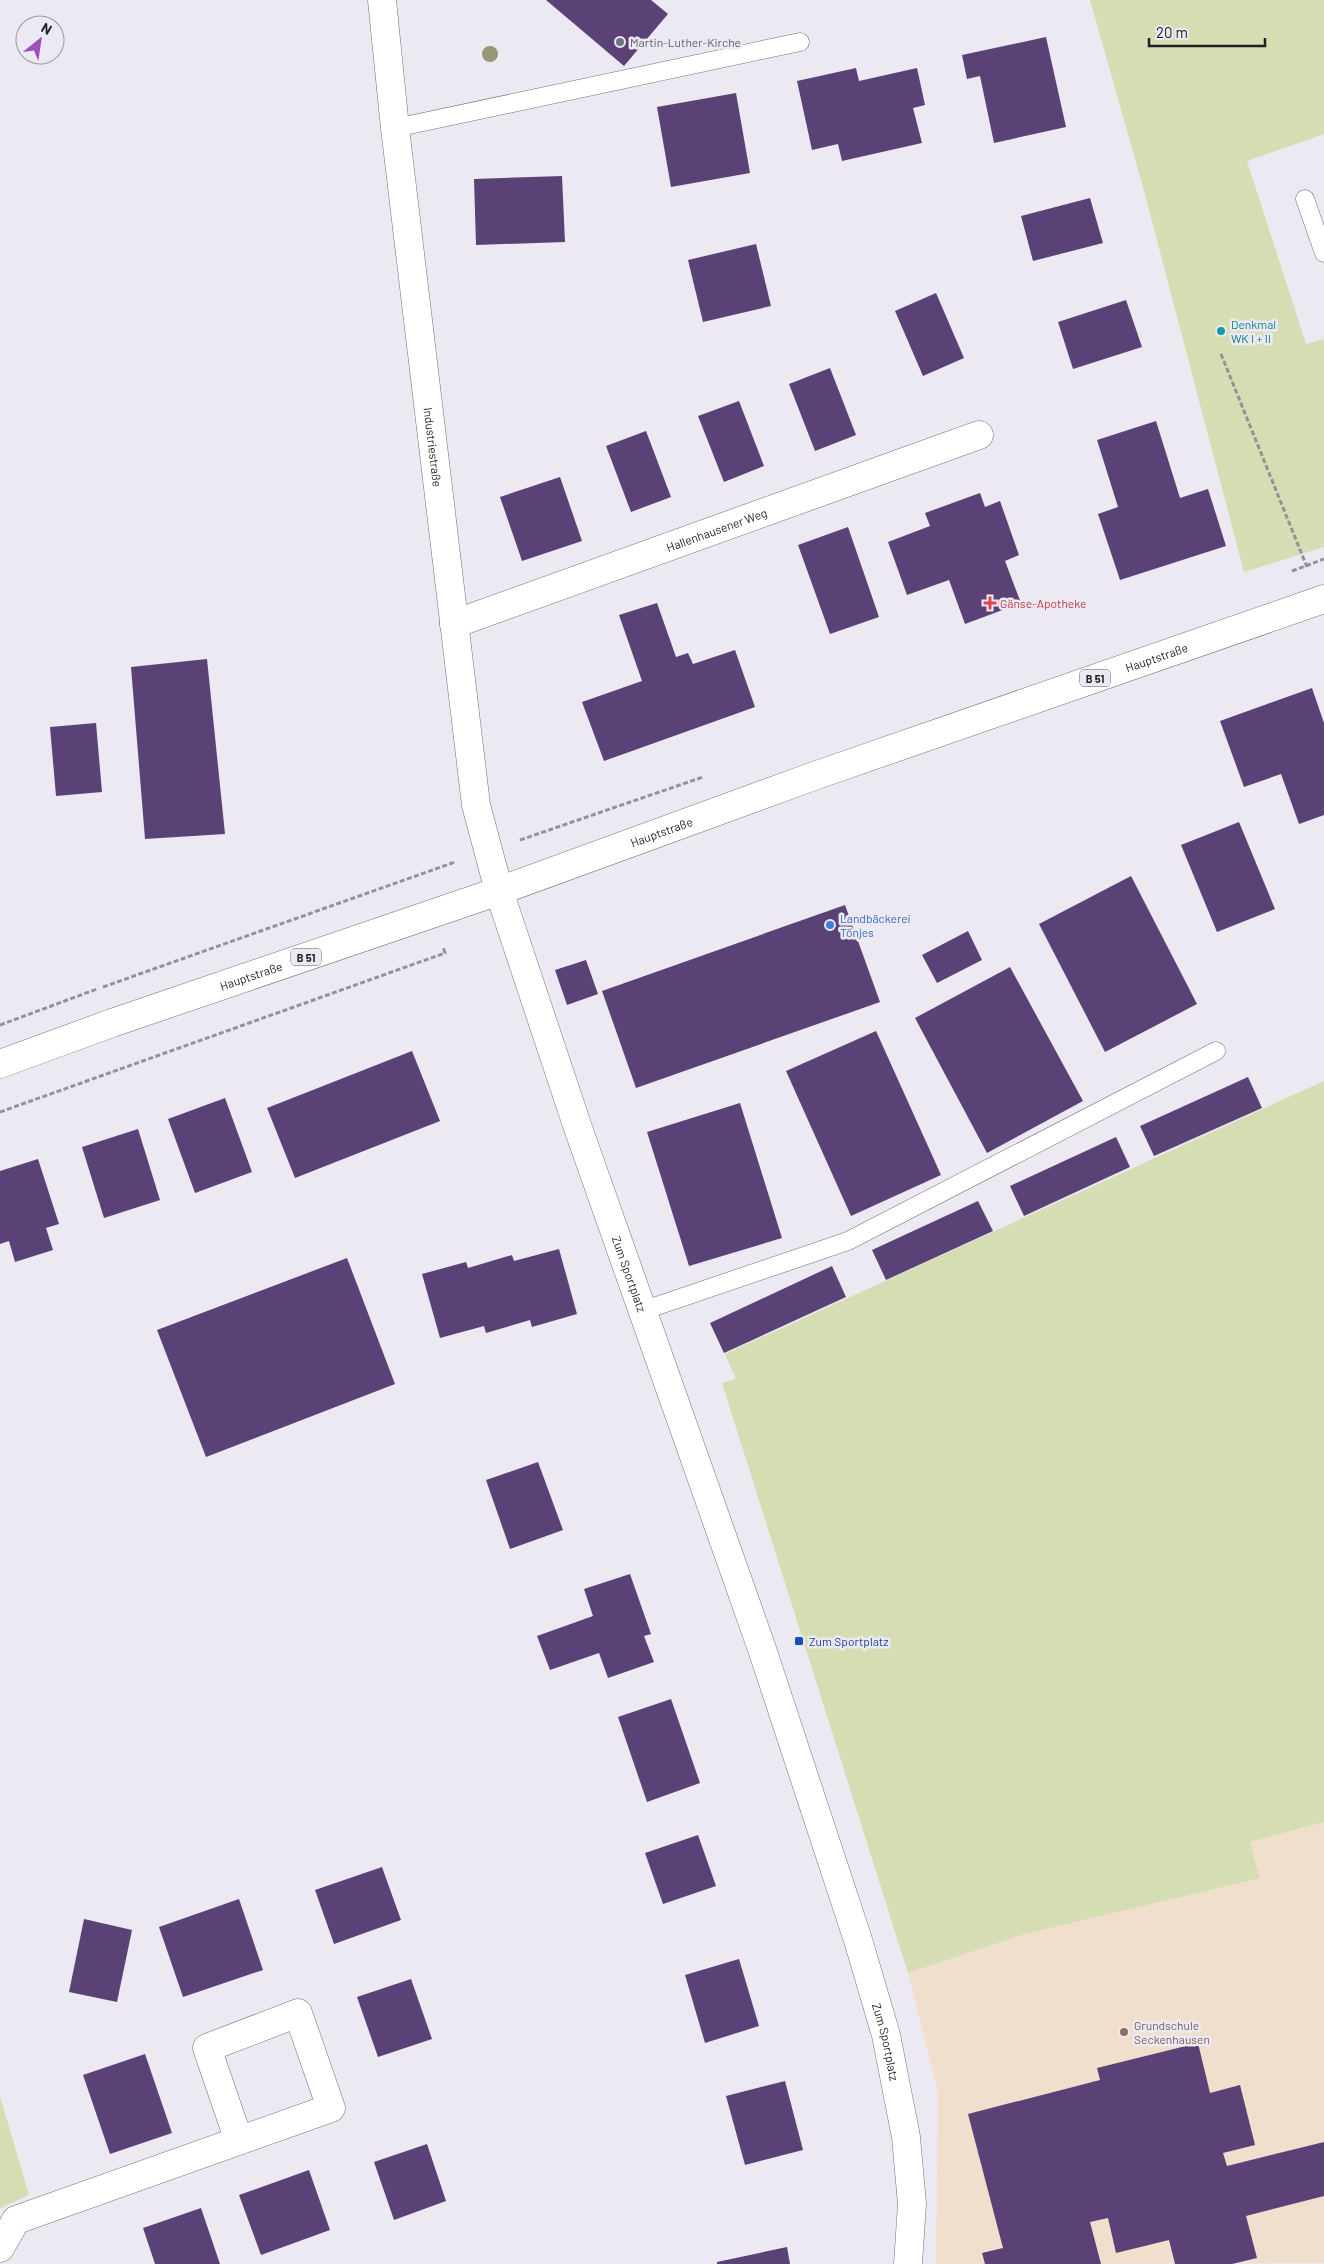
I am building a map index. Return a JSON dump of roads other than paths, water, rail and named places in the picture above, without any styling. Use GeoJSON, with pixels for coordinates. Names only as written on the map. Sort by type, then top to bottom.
{"type":"FeatureCollection","features":[{"type":"Feature","properties":{"kind":"street","name":"Industriestraße"},"geometry":{"type":"LineString","coordinates":[[382,0],[395,128],[476,805],[499,891]]}},
{"type":"Feature","properties":{"kind":"street","name":"Hallenhausener Weg"},"geometry":{"type":"LineString","coordinates":[[454,624],[979,435]]}},
{"type":"Feature","properties":{"kind":"street","name":"Hauptstraße"},"geometry":{"type":"LineString","coordinates":[[0,1064],[112,1023],[499,891],[822,773],[1321,600]]}},
{"type":"Feature","properties":{"kind":"street","name":"Zum Sportplatz"},"geometry":{"type":"LineString","coordinates":[[499,891],[642,1311],[762,1649],[858,1940],[886,2035],[906,2137],[912,2204],[908,2264]]}},
{"type":"Feature","properties":{"kind":"street"},"geometry":{"type":"LineString","coordinates":[[0,2248],[16,2220],[239,2141],[332,2108],[298,2013],[207,2048],[239,2141]]}},
{"type":"Feature","properties":{"kind":"street"},"geometry":{"type":"LineString","coordinates":[[0,2260],[1,2264]]}},
{"type":"Feature","properties":{"kind":"lane"},"geometry":{"type":"LineString","coordinates":[[395,128],[800,42]]}},
{"type":"Feature","properties":{"kind":"lane"},"geometry":{"type":"LineString","coordinates":[[1304,200],[1324,253]]}},
{"type":"Feature","properties":{"kind":"lane"},"geometry":{"type":"LineString","coordinates":[[642,1311],[848,1241],[1216,1051]]}},
{"type":"Feature","properties":{"kind":"place","name":"Martin-Luther-Kirche"},"geometry":{"type":"Point","coordinates":[620,42]}},
{"type":"Feature","properties":{"kind":"place","name":"Denkmal WK I + II"},"geometry":{"type":"Point","coordinates":[1221,331]}},
{"type":"Feature","properties":{"kind":"place","name":"Gänse-Apotheke"},"geometry":{"type":"Point","coordinates":[990,603]}},
{"type":"Feature","properties":{"kind":"place","name":"Landbäckerei Tönjes"},"geometry":{"type":"Point","coordinates":[830,925]}},
{"type":"Feature","properties":{"kind":"place","name":"Zum Sportplatz"},"geometry":{"type":"Point","coordinates":[799,1641]}},
{"type":"Feature","properties":{"kind":"place","name":"Grundschule Seckenhausen"},"geometry":{"type":"Point","coordinates":[1124,2032]}}]}
